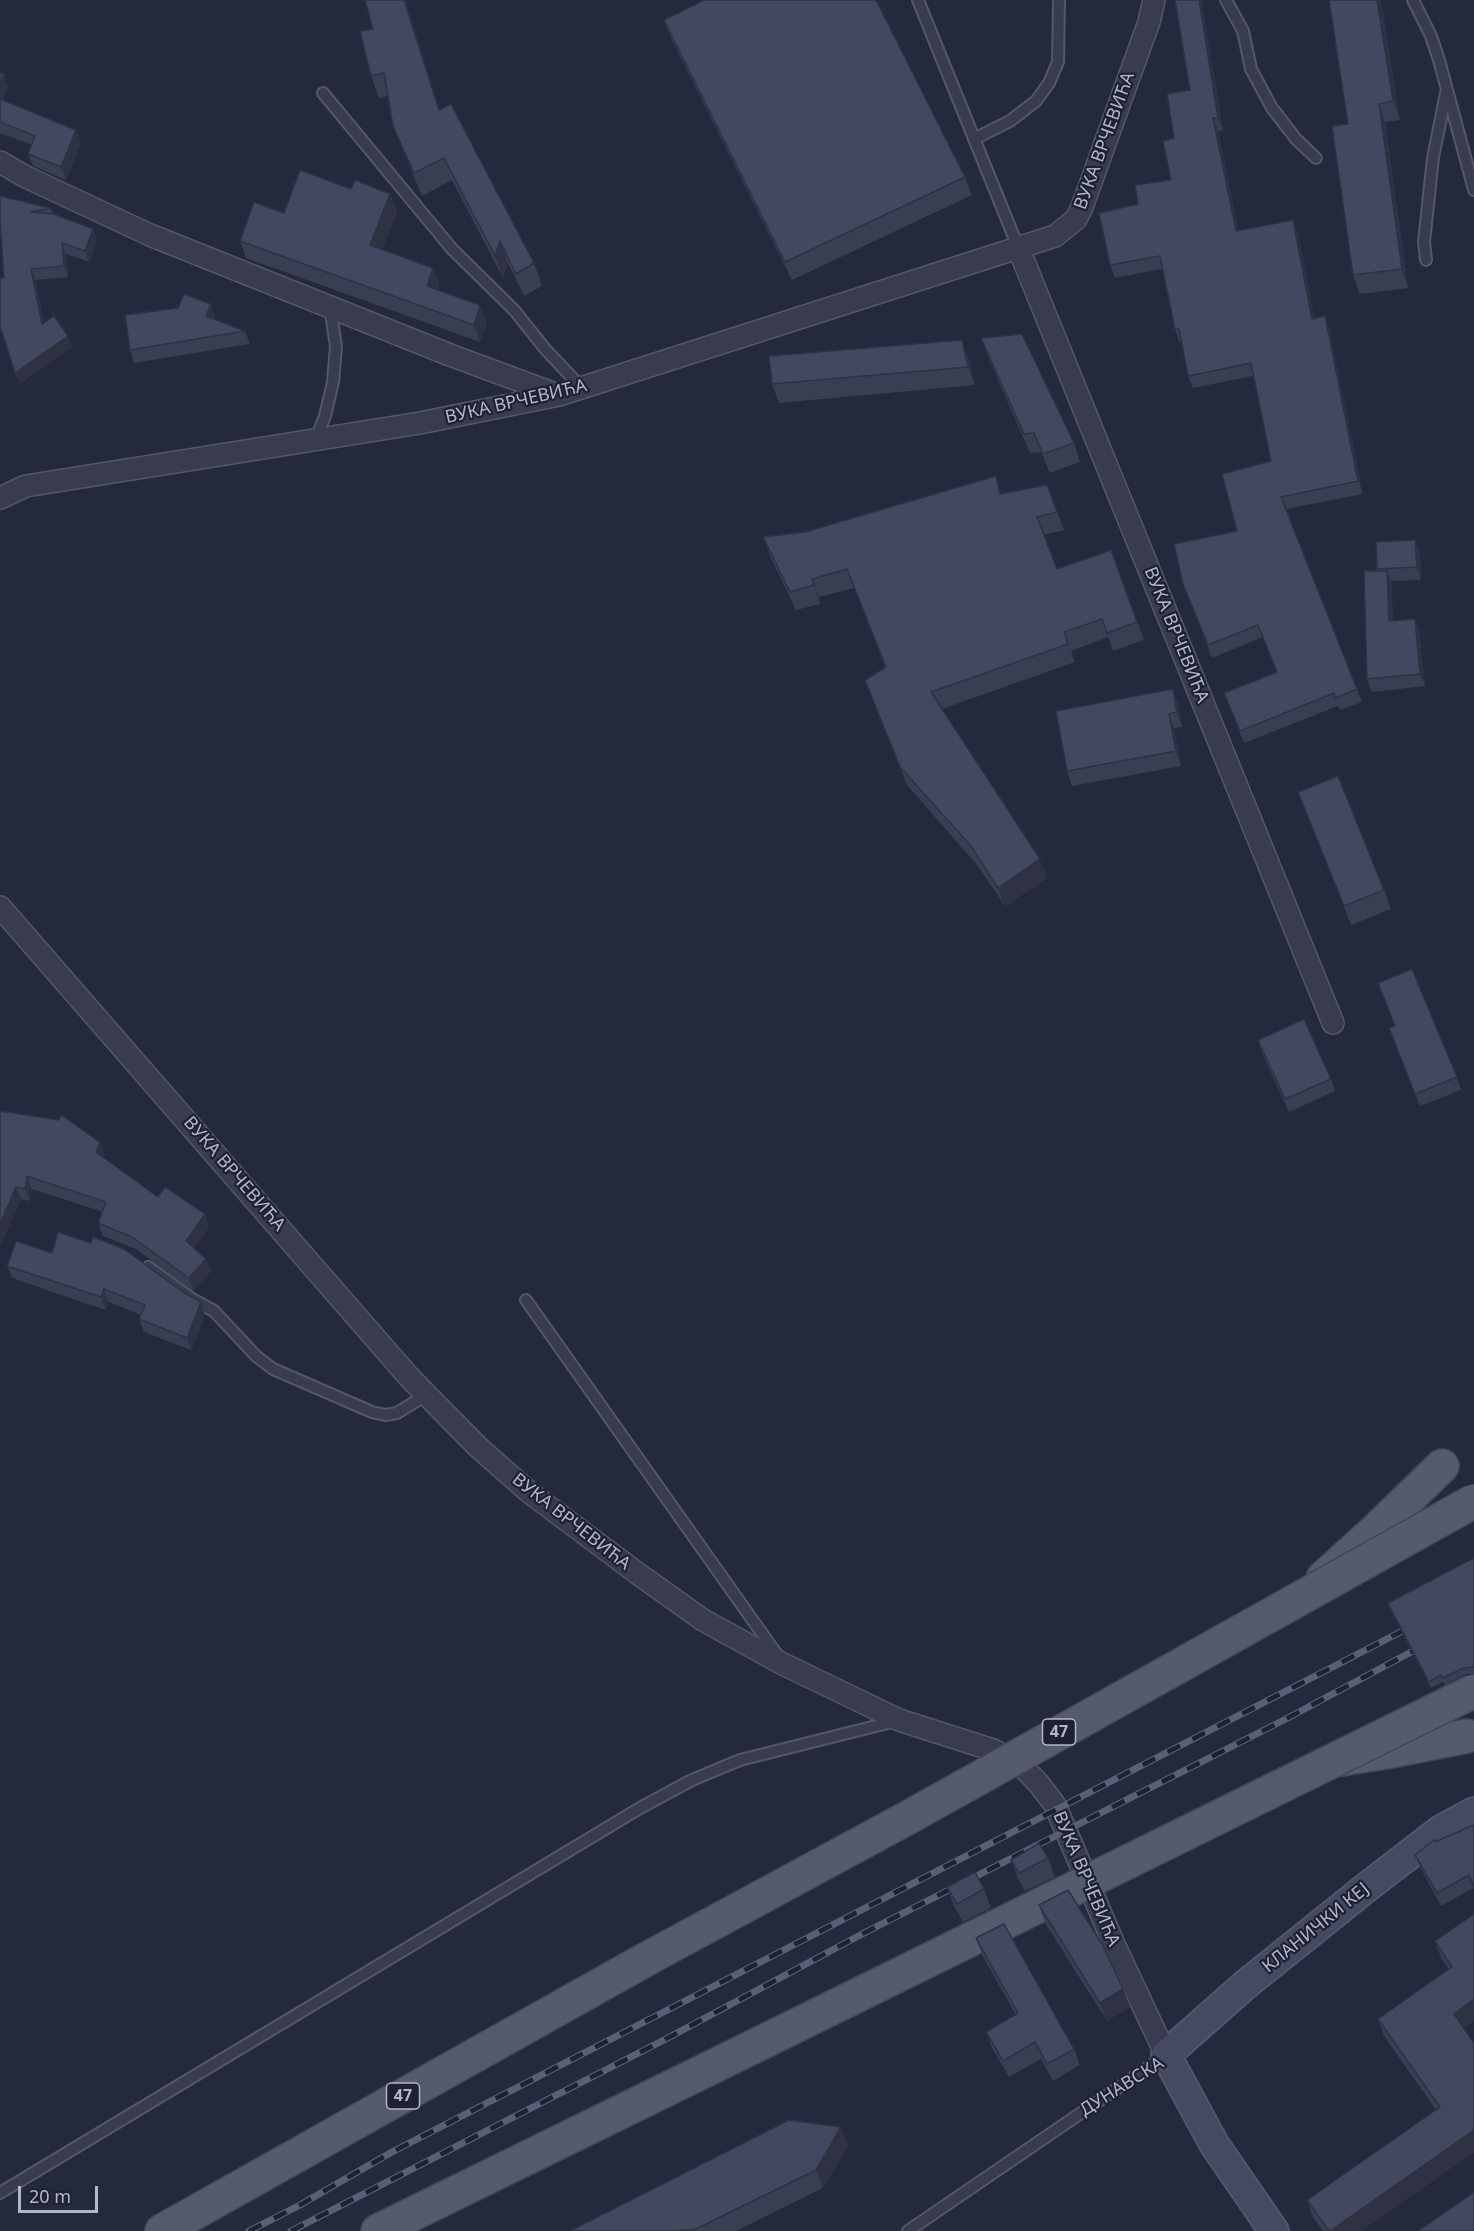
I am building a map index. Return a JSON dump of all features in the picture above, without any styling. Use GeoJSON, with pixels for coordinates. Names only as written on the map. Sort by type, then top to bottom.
{"type":"FeatureCollection","features":[{"type":"Feature","properties":{"kind":"main road"},"geometry":{"type":"LineString","coordinates":[[1305,1595],[1442,1466]]}},
{"type":"Feature","properties":{"kind":"main road","name":"47"},"geometry":{"type":"LineString","coordinates":[[162,2231],[643,1961],[911,1816],[1474,1501]]}},
{"type":"Feature","properties":{"kind":"main road"},"geometry":{"type":"LineString","coordinates":[[378,2231],[1474,1690]]}},
{"type":"Feature","properties":{"kind":"main road"},"geometry":{"type":"LineString","coordinates":[[1338,1759],[1467,1736]]}},
{"type":"Feature","properties":{"kind":"main road","name":"КЛАНИЧКИ КЕЈ"},"geometry":{"type":"LineString","coordinates":[[1166,2055],[1245,1985],[1367,1887],[1441,1830],[1474,1812]]}},
{"type":"Feature","properties":{"kind":"main road","name":"ДУНАВСКА"},"geometry":{"type":"LineString","coordinates":[[1166,2055],[1214,2144],[1274,2231]]}},
{"type":"Feature","properties":{"kind":"street","name":"ВУКА ВРЧЕВИЋА"},"geometry":{"type":"LineString","coordinates":[[0,498],[27,486],[420,423],[559,395],[1055,236],[1076,219],[1082,207],[1149,22],[1154,0]]}},
{"type":"Feature","properties":{"kind":"street"},"geometry":{"type":"LineString","coordinates":[[0,162],[26,177],[150,235],[450,355],[559,395]]}},
{"type":"Feature","properties":{"kind":"street","name":"ВУКА ВРЧЕВИЋА"},"geometry":{"type":"LineString","coordinates":[[1018,247],[1333,1023]]}},
{"type":"Feature","properties":{"kind":"street","name":"ВУКА ВРЧЕВИЋА"},"geometry":{"type":"LineString","coordinates":[[0,907],[426,1395],[478,1447],[530,1492],[703,1620],[783,1664],[899,1720],[993,1750],[1019,1763],[1055,1805],[1113,1942],[1166,2055]]}},
{"type":"Feature","properties":{"kind":"lane"},"geometry":{"type":"LineString","coordinates":[[918,0],[1018,247]]}},
{"type":"Feature","properties":{"kind":"lane"},"geometry":{"type":"LineString","coordinates":[[974,139],[1010,122],[1036,101],[1049,83],[1058,62],[1059,0]]}},
{"type":"Feature","properties":{"kind":"lane"},"geometry":{"type":"LineString","coordinates":[[1226,0],[1243,31],[1251,69],[1272,108],[1296,139],[1316,158]]}},
{"type":"Feature","properties":{"kind":"lane"},"geometry":{"type":"LineString","coordinates":[[1413,0],[1431,36],[1474,190]]}},
{"type":"Feature","properties":{"kind":"lane"},"geometry":{"type":"LineString","coordinates":[[1426,260],[1424,242],[1433,158],[1447,87]]}},
{"type":"Feature","properties":{"kind":"lane"},"geometry":{"type":"LineString","coordinates":[[323,93],[452,249],[514,309],[546,350],[582,388]]}},
{"type":"Feature","properties":{"kind":"lane"},"geometry":{"type":"LineString","coordinates":[[316,440],[325,416],[333,382],[336,346],[330,307]]}},
{"type":"Feature","properties":{"kind":"lane"},"geometry":{"type":"LineString","coordinates":[[140,1262],[192,1299],[214,1311],[256,1356],[273,1369],[372,1412],[385,1415],[397,1413],[426,1395]]}},
{"type":"Feature","properties":{"kind":"lane"},"geometry":{"type":"LineString","coordinates":[[526,1300],[783,1664]]}},
{"type":"Feature","properties":{"kind":"lane"},"geometry":{"type":"LineString","coordinates":[[0,2193],[620,1820],[692,1780],[740,1760],[899,1720]]}},
{"type":"Feature","properties":{"kind":"lane","name":"ДУНАВСКА"},"geometry":{"type":"LineString","coordinates":[[908,2231],[1166,2055]]}},
{"type":"Feature","properties":{"kind":"building"},"geometry":{"type":"Polygon","coordinates":[[[365,0],[404,0],[439,110],[451,104],[534,263],[516,274],[500,241],[495,256],[444,158],[414,173],[393,126],[384,73],[371,76],[360,31],[373,29],[365,0]]]}},
{"type":"Feature","properties":{"kind":"building"},"geometry":{"type":"Polygon","coordinates":[[[704,0],[876,0],[965,177],[785,262],[664,20],[704,0]]]}},
{"type":"Feature","properties":{"kind":"building"},"geometry":{"type":"Polygon","coordinates":[[[1175,0],[1199,0],[1218,118],[1213,118],[1236,231],[1293,220],[1312,319],[1325,316],[1358,481],[1281,497],[1357,689],[1335,698],[1334,693],[1240,731],[1224,693],[1277,672],[1258,625],[1208,645],[1183,584],[1174,544],[1237,531],[1222,474],[1271,461],[1251,363],[1188,376],[1179,329],[1175,329],[1160,256],[1110,265],[1099,213],[1138,204],[1135,185],[1171,180],[1163,141],[1174,138],[1167,94],[1190,90],[1175,0]]]}},
{"type":"Feature","properties":{"kind":"building"},"geometry":{"type":"Polygon","coordinates":[[[1329,0],[1377,0],[1393,101],[1379,104],[1402,269],[1353,275],[1332,126],[1348,124],[1329,0]]]}},
{"type":"Feature","properties":{"kind":"building"},"geometry":{"type":"Polygon","coordinates":[[[0,99],[76,130],[61,167],[28,154],[35,136],[0,122],[0,99]]]}},
{"type":"Feature","properties":{"kind":"building"},"geometry":{"type":"Polygon","coordinates":[[[300,170],[351,189],[355,180],[390,194],[370,245],[433,268],[427,286],[480,305],[474,325],[240,241],[254,202],[284,213],[300,170]]]}},
{"type":"Feature","properties":{"kind":"building"},"geometry":{"type":"Polygon","coordinates":[[[0,196],[50,208],[31,212],[54,214],[93,229],[85,251],[62,243],[64,266],[31,269],[42,324],[54,316],[68,336],[15,373],[0,326],[0,278],[4,278],[0,196]]]}},
{"type":"Feature","properties":{"kind":"building"},"geometry":{"type":"Polygon","coordinates":[[[184,294],[211,304],[206,316],[245,331],[130,350],[125,315],[178,308],[184,294]]]}},
{"type":"Feature","properties":{"kind":"building"},"geometry":{"type":"Polygon","coordinates":[[[1022,334],[1074,443],[1043,454],[1034,433],[1024,434],[981,338],[1022,334]]]}},
{"type":"Feature","properties":{"kind":"building"},"geometry":{"type":"Polygon","coordinates":[[[962,340],[968,367],[772,384],[769,356],[962,340]]]}},
{"type":"Feature","properties":{"kind":"building"},"geometry":{"type":"Polygon","coordinates":[[[996,476],[1000,494],[1047,485],[1057,512],[1037,517],[1057,569],[1111,550],[1137,622],[1107,633],[1102,619],[1064,632],[1068,644],[931,692],[1040,859],[998,888],[971,846],[900,767],[865,680],[886,667],[847,569],[812,579],[814,585],[790,592],[763,537],[805,532],[996,476]]]}},
{"type":"Feature","properties":{"kind":"building"},"geometry":{"type":"Polygon","coordinates":[[[1415,540],[1417,567],[1377,569],[1376,542],[1415,540]]]}},
{"type":"Feature","properties":{"kind":"building"},"geometry":{"type":"Polygon","coordinates":[[[1364,571],[1387,571],[1389,621],[1415,619],[1420,674],[1367,679],[1364,571]]]}},
{"type":"Feature","properties":{"kind":"building"},"geometry":{"type":"Polygon","coordinates":[[[1173,689],[1177,712],[1169,714],[1176,751],[1067,771],[1056,711],[1173,689]]]}},
{"type":"Feature","properties":{"kind":"building"},"geometry":{"type":"Polygon","coordinates":[[[1338,776],[1384,890],[1344,906],[1298,792],[1338,776]]]}},
{"type":"Feature","properties":{"kind":"building"},"geometry":{"type":"Polygon","coordinates":[[[1412,969],[1457,1077],[1415,1094],[1389,1028],[1395,1026],[1378,983],[1412,969]]]}},
{"type":"Feature","properties":{"kind":"building"},"geometry":{"type":"Polygon","coordinates":[[[1304,1019],[1331,1079],[1285,1099],[1258,1040],[1304,1019]]]}},
{"type":"Feature","properties":{"kind":"building"},"geometry":{"type":"Polygon","coordinates":[[[0,1111],[59,1120],[61,1115],[100,1142],[96,1152],[158,1197],[165,1187],[205,1214],[186,1241],[206,1259],[189,1278],[132,1237],[98,1223],[106,1202],[27,1176],[25,1189],[16,1187],[0,1224],[0,1111]]]}},
{"type":"Feature","properties":{"kind":"building"},"geometry":{"type":"Polygon","coordinates":[[[58,1232],[91,1243],[93,1237],[124,1249],[183,1292],[201,1302],[187,1338],[139,1319],[145,1305],[104,1289],[101,1297],[7,1266],[16,1241],[52,1253],[58,1232]]]}},
{"type":"Feature","properties":{"kind":"building"},"geometry":{"type":"Polygon","coordinates":[[[1474,1558],[1474,1667],[1464,1668],[1442,1678],[1441,1675],[1429,1682],[1388,1603],[1474,1558]]]}},
{"type":"Feature","properties":{"kind":"building"},"geometry":{"type":"Polygon","coordinates":[[[1474,1825],[1474,1887],[1469,1875],[1437,1893],[1415,1855],[1434,1840],[1435,1842],[1474,1825]]]}},
{"type":"Feature","properties":{"kind":"building"},"geometry":{"type":"Polygon","coordinates":[[[1039,1843],[1048,1858],[1019,1873],[1011,1860],[1039,1843]]]}},
{"type":"Feature","properties":{"kind":"building"},"geometry":{"type":"Polygon","coordinates":[[[975,1872],[984,1889],[957,1904],[947,1887],[975,1872]]]}},
{"type":"Feature","properties":{"kind":"building"},"geometry":{"type":"Polygon","coordinates":[[[1068,1890],[1102,1944],[1123,1989],[1100,2003],[1039,1905],[1068,1890]]]}},
{"type":"Feature","properties":{"kind":"building"},"geometry":{"type":"Polygon","coordinates":[[[1474,1914],[1474,1999],[1454,2014],[1474,2043],[1474,2130],[1329,2231],[1307,2200],[1440,2107],[1378,2019],[1452,1967],[1435,1941],[1474,1914]]]}},
{"type":"Feature","properties":{"kind":"building"},"geometry":{"type":"Polygon","coordinates":[[[1004,1924],[1074,2049],[1047,2064],[1035,2042],[1003,2061],[986,2032],[1018,2013],[976,1938],[1004,1924]]]}},
{"type":"Feature","properties":{"kind":"building"},"geometry":{"type":"Polygon","coordinates":[[[789,2120],[841,2127],[816,2170],[696,2229],[570,2231],[789,2120]]]}},
{"type":"Feature","properties":{"kind":"building"},"geometry":{"type":"Polygon","coordinates":[[[1474,2192],[1474,2231],[1418,2231],[1474,2192]]]}},
{"type":"Feature","properties":{"kind":"railway"},"geometry":{"type":"LineString","coordinates":[[249,2231],[300,2205],[392,2152],[1416,1624]]}},
{"type":"Feature","properties":{"kind":"railway"},"geometry":{"type":"LineString","coordinates":[[291,2231],[664,2040],[864,1933],[1284,1720],[1426,1644]]}}]}
